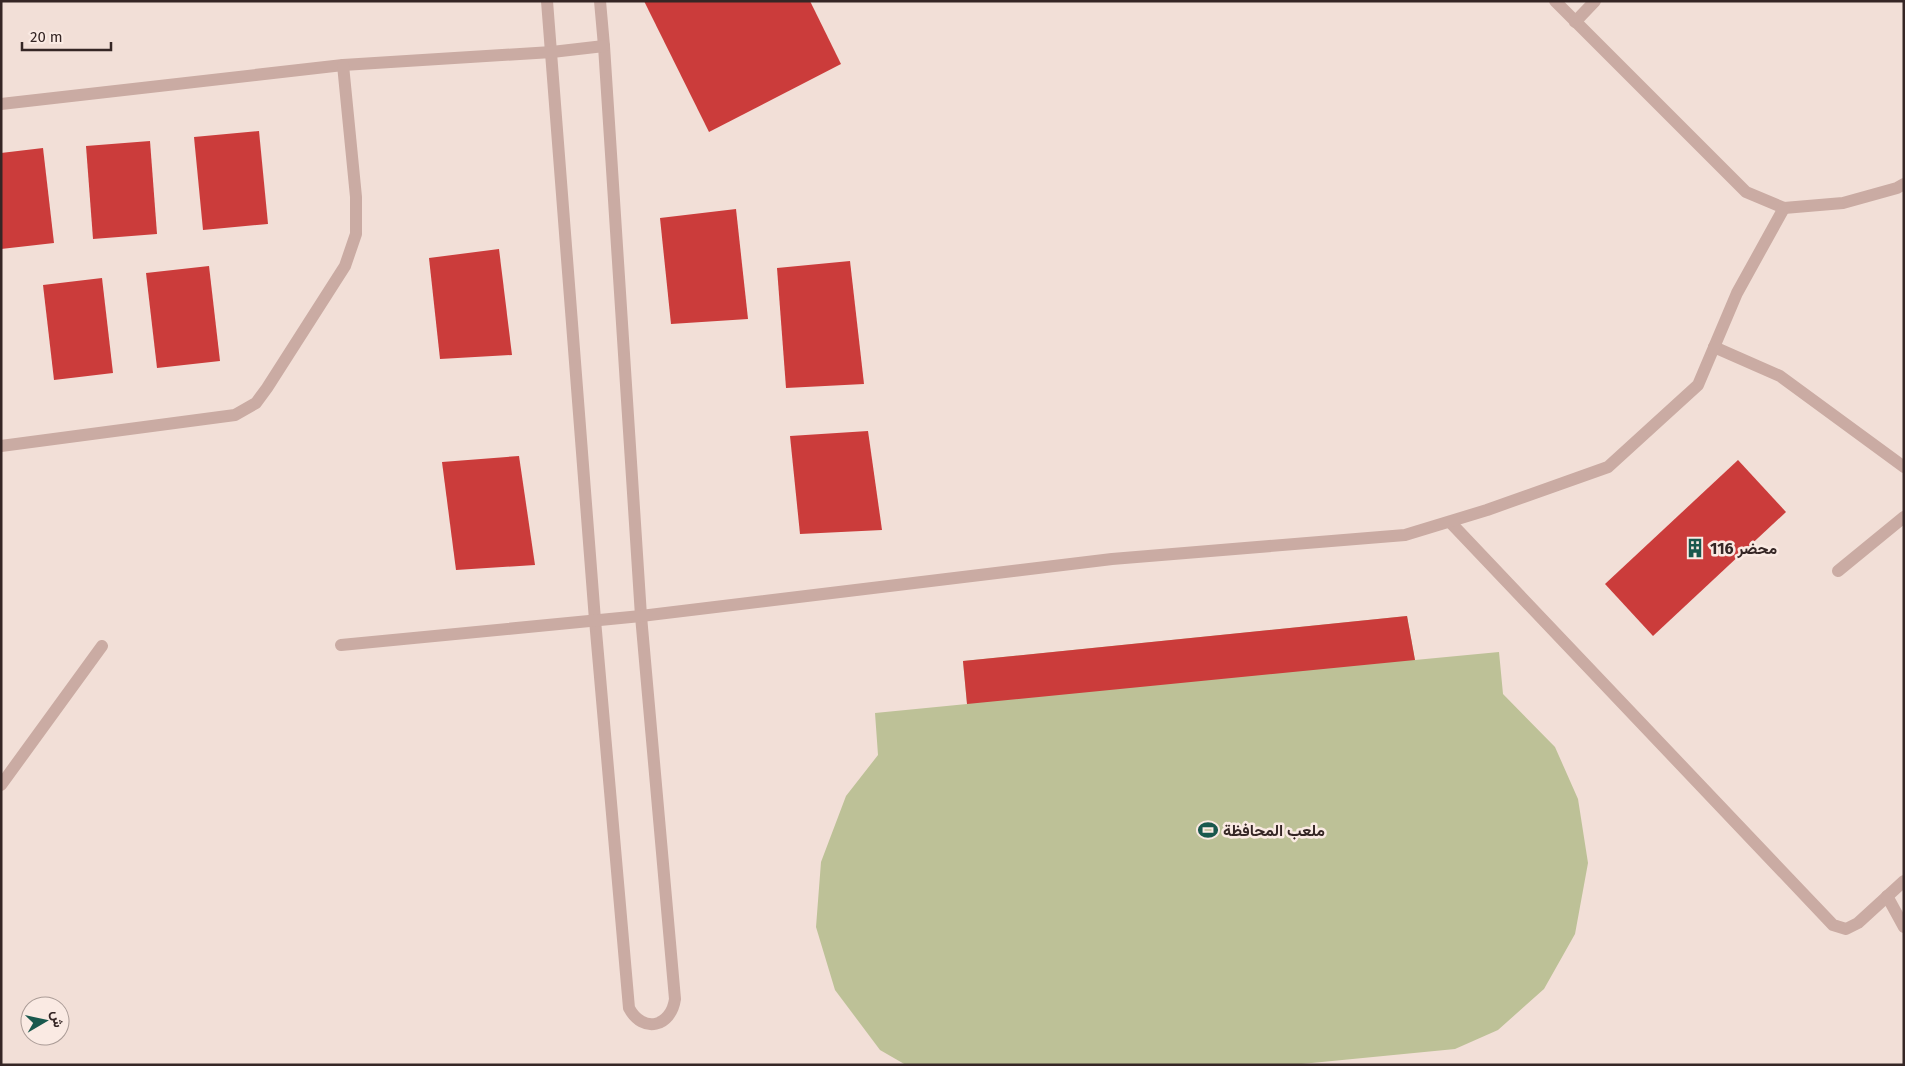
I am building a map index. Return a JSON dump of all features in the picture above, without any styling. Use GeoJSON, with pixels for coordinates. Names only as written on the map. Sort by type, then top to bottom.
{"type":"FeatureCollection","features":[{"type":"Feature","properties":{"kind":"street"},"geometry":{"type":"LineString","coordinates":[[547,1],[595,620],[630,1008],[634,1016],[642,1022],[652,1024],[661,1023],[669,1017],[674,1009],[675,999],[641,616],[600,1]]}},
{"type":"Feature","properties":{"kind":"street"},"geometry":{"type":"LineString","coordinates":[[1555,1],[1746,192],[1784,208],[1843,203],[1898,188],[1904,184]]}},
{"type":"Feature","properties":{"kind":"street"},"geometry":{"type":"LineString","coordinates":[[1575,22],[1595,1]]}},
{"type":"Feature","properties":{"kind":"street"},"geometry":{"type":"LineString","coordinates":[[1,104],[343,65],[552,52],[604,46]]}},
{"type":"Feature","properties":{"kind":"street"},"geometry":{"type":"LineString","coordinates":[[1,446],[235,415],[256,403],[345,266],[356,234],[356,197],[343,65]]}},
{"type":"Feature","properties":{"kind":"street"},"geometry":{"type":"LineString","coordinates":[[342,645],[641,616],[1112,559],[1405,535],[1450,522],[1608,468],[1698,385],[1736,293],[1784,208]]}},
{"type":"Feature","properties":{"kind":"street"},"geometry":{"type":"LineString","coordinates":[[1714,347],[1780,376],[1904,467]]}},
{"type":"Feature","properties":{"kind":"street"},"geometry":{"type":"LineString","coordinates":[[1838,571],[1904,517]]}},
{"type":"Feature","properties":{"kind":"street"},"geometry":{"type":"LineString","coordinates":[[1450,522],[1832,925],[1846,929],[1858,923],[1904,881]]}},
{"type":"Feature","properties":{"kind":"street"},"geometry":{"type":"LineString","coordinates":[[1,785],[102,646]]}},
{"type":"Feature","properties":{"kind":"street"},"geometry":{"type":"LineString","coordinates":[[1887,896],[1904,927]]}},
{"type":"Feature","properties":{"kind":"green space","name":"ملعب المحافظة"},"geometry":{"type":"Polygon","coordinates":[[[1407,616],[1415,660],[1499,652],[1503,694],[1555,747],[1578,799],[1588,863],[1575,934],[1544,989],[1498,1030],[1455,1049],[1291,1065],[906,1065],[880,1050],[835,990],[816,927],[821,862],[846,796],[878,755],[875,713],[967,704],[963,661],[1407,616]]]}},
{"type":"Feature","properties":{"kind":"building"},"geometry":{"type":"Polygon","coordinates":[[[644,1],[810,1],[841,64],[709,132],[644,1]]]}},
{"type":"Feature","properties":{"kind":"building"},"geometry":{"type":"Polygon","coordinates":[[[259,131],[268,224],[203,230],[194,137],[259,131]]]}},
{"type":"Feature","properties":{"kind":"building"},"geometry":{"type":"Polygon","coordinates":[[[150,141],[157,234],[93,239],[86,146],[150,141]]]}},
{"type":"Feature","properties":{"kind":"building"},"geometry":{"type":"Polygon","coordinates":[[[43,148],[54,243],[1,249],[1,153],[43,148]]]}},
{"type":"Feature","properties":{"kind":"building"},"geometry":{"type":"Polygon","coordinates":[[[736,209],[748,319],[671,324],[660,218],[736,209]]]}},
{"type":"Feature","properties":{"kind":"building"},"geometry":{"type":"Polygon","coordinates":[[[499,249],[512,355],[440,359],[429,258],[499,249]]]}},
{"type":"Feature","properties":{"kind":"building"},"geometry":{"type":"Polygon","coordinates":[[[850,261],[864,384],[786,388],[777,268],[850,261]]]}},
{"type":"Feature","properties":{"kind":"building"},"geometry":{"type":"Polygon","coordinates":[[[209,266],[220,361],[157,368],[146,273],[209,266]]]}},
{"type":"Feature","properties":{"kind":"building"},"geometry":{"type":"Polygon","coordinates":[[[102,278],[113,373],[54,380],[43,285],[102,278]]]}},
{"type":"Feature","properties":{"kind":"building"},"geometry":{"type":"Polygon","coordinates":[[[868,431],[882,530],[800,534],[790,436],[868,431]]]}},
{"type":"Feature","properties":{"kind":"building"},"geometry":{"type":"Polygon","coordinates":[[[519,456],[535,565],[456,570],[442,462],[519,456]]]}},
{"type":"Feature","properties":{"kind":"building","name":"محضر 116"},"geometry":{"type":"Polygon","coordinates":[[[1738,460],[1786,512],[1653,636],[1605,584],[1738,460]]]}},
{"type":"Feature","properties":{"kind":"building"},"geometry":{"type":"Polygon","coordinates":[[[1407,616],[1415,660],[967,704],[963,661],[1407,616]]]}},
{"type":"Feature","properties":{"kind":"place","name":"محضر 116"},"geometry":{"type":"Point","coordinates":[1695,548]}},
{"type":"Feature","properties":{"kind":"place","name":"ملعب المحافظة"},"geometry":{"type":"Point","coordinates":[1208,830]}}]}
